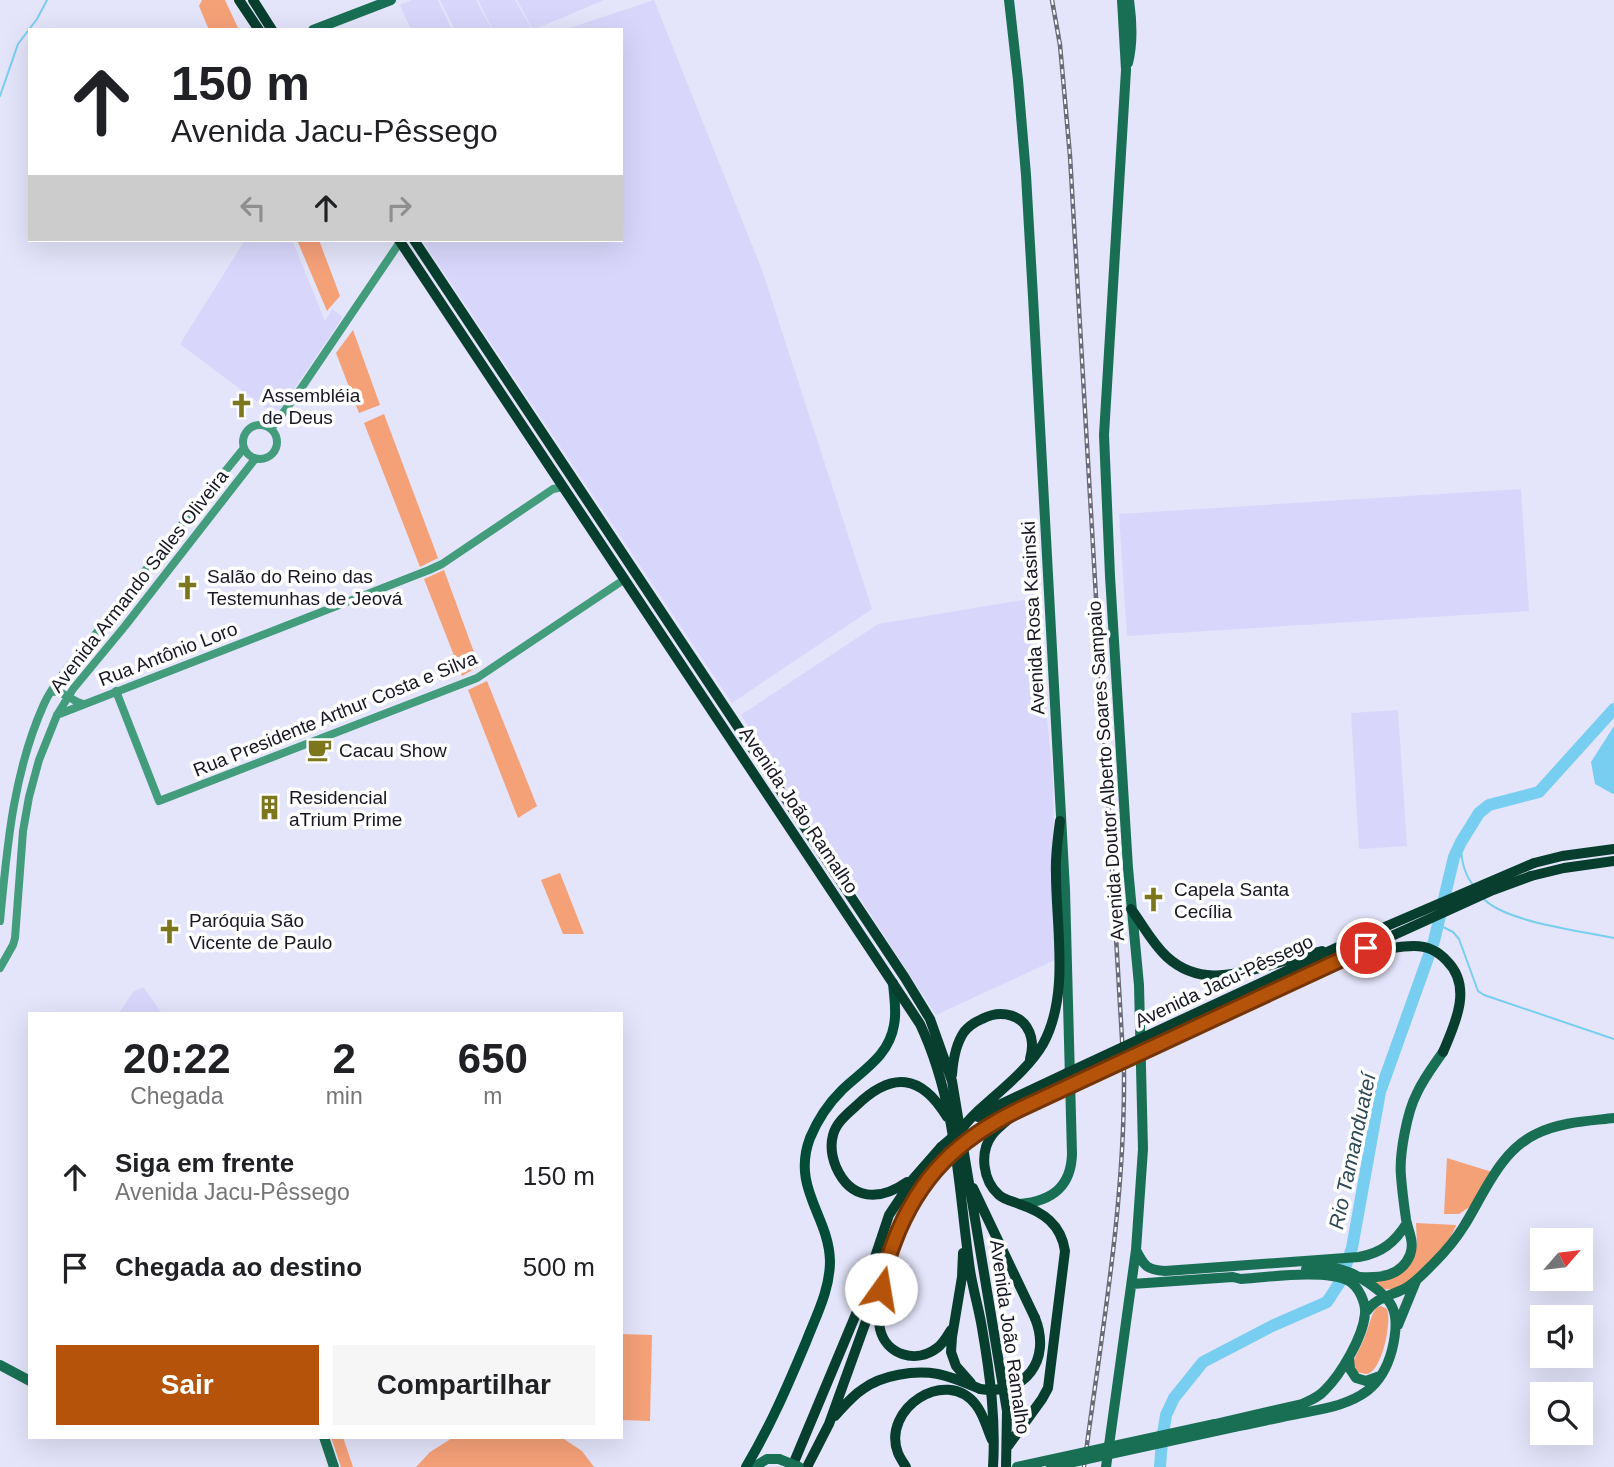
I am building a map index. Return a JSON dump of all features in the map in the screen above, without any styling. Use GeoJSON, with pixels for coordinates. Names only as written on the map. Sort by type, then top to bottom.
{"type":"FeatureCollection","features":[{"type":"Feature","properties":{"kind":"highway"},"geometry":{"type":"LineString","coordinates":[[239,0],[258,28]]}},
{"type":"Feature","properties":{"kind":"highway"},"geometry":{"type":"LineString","coordinates":[[253,0],[271,28]]}},
{"type":"Feature","properties":{"kind":"highway","name":"Avenida João Ramalho"},"geometry":{"type":"LineString","coordinates":[[401,242],[913,1012],[931,1048],[957,1128],[965,1230],[994,1415],[993,1467]]}},
{"type":"Feature","properties":{"kind":"highway","name":"Avenida João Ramalho"},"geometry":{"type":"LineString","coordinates":[[416,242],[918,998],[934,1030],[952,1082],[1005,1403],[1008,1446],[1006,1467]]}},
{"type":"Feature","properties":{"kind":"highway"},"geometry":{"type":"LineString","coordinates":[[563,487],[576,492],[612,537]]}},
{"type":"Feature","properties":{"kind":"highway"},"geometry":{"type":"LineString","coordinates":[[625,579],[631,574],[633,567]]}},
{"type":"Feature","properties":{"kind":"highway"},"geometry":{"type":"LineString","coordinates":[[913,1179],[888,1193],[874,1195],[852,1188],[837,1169],[831,1149],[832,1137],[842,1119],[867,1095],[890,1083],[899,1082],[910,1083],[929,1093],[957,1128],[997,1095],[1042,1046],[1050,1030],[1058,997],[1055,873],[1060,821]]}},
{"type":"Feature","properties":{"kind":"highway","name":"Avenida Jacu-Pêssego"},"geometry":{"type":"LineString","coordinates":[[913,1179],[957,1128],[999,1105],[1338,947],[1534,863],[1614,849]]}},
{"type":"Feature","properties":{"kind":"highway","name":"Avenida Jacu-Pêssego"},"geometry":{"type":"LineString","coordinates":[[883,1273],[901,1224],[926,1182],[970,1137],[1003,1116],[1493,890],[1531,876],[1564,868],[1614,861]]}},
{"type":"Feature","properties":{"kind":"highway"},"geometry":{"type":"LineString","coordinates":[[1131,909],[1168,958],[1180,967],[1208,976],[1223,976],[1338,947]]}},
{"type":"Feature","properties":{"kind":"highway"},"geometry":{"type":"LineString","coordinates":[[1341,960],[1405,947],[1435,951],[1451,965],[1460,984],[1461,994],[1453,1027],[1443,1052]]}},
{"type":"Feature","properties":{"kind":"highway"},"geometry":{"type":"LineString","coordinates":[[952,1082],[958,1044],[967,1029],[986,1016],[1005,1013],[1023,1022],[1032,1047],[1030,1061]]}},
{"type":"Feature","properties":{"kind":"highway"},"geometry":{"type":"LineString","coordinates":[[1008,1446],[1048,1388],[1065,1251],[1062,1237],[1047,1217],[1006,1200],[998,1194],[986,1174],[985,1152],[993,1134],[1022,1108]]}},
{"type":"Feature","properties":{"kind":"highway"},"geometry":{"type":"LineString","coordinates":[[829,1424],[858,1392],[889,1377],[935,1374],[991,1391],[1003,1390],[1023,1380],[1037,1362],[1041,1340],[1035,1318],[967,1176]]}},
{"type":"Feature","properties":{"kind":"highway"},"geometry":{"type":"LineString","coordinates":[[792,1467],[856,1314],[889,1214],[913,1179]]}},
{"type":"Feature","properties":{"kind":"highway"},"geometry":{"type":"LineString","coordinates":[[965,1230],[962,1276],[951,1344],[953,1359],[960,1373],[976,1387]]}},
{"type":"Feature","properties":{"kind":"highway"},"geometry":{"type":"LineString","coordinates":[[883,1273],[880,1328],[891,1347],[907,1356],[919,1357],[939,1348],[954,1325]]}},
{"type":"Feature","properties":{"kind":"highway"},"geometry":{"type":"LineString","coordinates":[[807,1467],[829,1424],[883,1273]]}},
{"type":"Feature","properties":{"kind":"highway"},"geometry":{"type":"LineString","coordinates":[[906,1467],[897,1451],[895,1436],[900,1420],[916,1399],[936,1390],[950,1390],[967,1396],[976,1405],[994,1446]]}},
{"type":"Feature","properties":{"kind":"main road"},"geometry":{"type":"LineString","coordinates":[[318,28],[391,0]]}},
{"type":"Feature","properties":{"kind":"main road","name":"Avenida Rosa Kasinski"},"geometry":{"type":"LineString","coordinates":[[1009,0],[1027,189],[1056,719],[1065,890],[1072,1164],[1058,1191],[1040,1201],[1017,1203]]}},
{"type":"Feature","properties":{"kind":"main road","name":"Avenida Doutor Alberto Soares Sampaio"},"geometry":{"type":"LineString","coordinates":[[1122,0],[1126,70]]}},
{"type":"Feature","properties":{"kind":"main road"},"geometry":{"type":"LineString","coordinates":[[1124,13],[1129,0]]}},
{"type":"Feature","properties":{"kind":"main road","name":"Avenida Doutor Alberto Soares Sampaio"},"geometry":{"type":"LineString","coordinates":[[1106,1467],[1136,1250],[1143,1149],[1139,985],[1131,909],[1108,549],[1104,435],[1126,70],[1130,53],[1129,0]]}},
{"type":"Feature","properties":{"kind":"main road"},"geometry":{"type":"LineString","coordinates":[[746,1467],[775,1415],[828,1286],[830,1259],[827,1236],[806,1185],[809,1140],[829,1104],[877,1061],[886,1048],[894,1028],[893,983]]}},
{"type":"Feature","properties":{"kind":"main road"},"geometry":{"type":"LineString","coordinates":[[1352,1277],[1384,1276],[1405,1264],[1411,1249],[1401,1163],[1405,1136],[1412,1103],[1443,1052]]}},
{"type":"Feature","properties":{"kind":"main road"},"geometry":{"type":"LineString","coordinates":[[1017,1467],[1215,1424],[1315,1399],[1335,1379],[1350,1354],[1366,1312],[1373,1303],[1416,1281],[1437,1260],[1460,1233],[1508,1156],[1521,1143],[1551,1128],[1614,1118]]}},
{"type":"Feature","properties":{"kind":"main road"},"geometry":{"type":"LineString","coordinates":[[1132,1284],[1233,1277],[1252,1272],[1331,1268],[1379,1251],[1394,1241],[1407,1223]]}},
{"type":"Feature","properties":{"kind":"main road"},"geometry":{"type":"LineString","coordinates":[[1136,1250],[1148,1268],[1164,1271],[1331,1268],[1386,1296],[1397,1325]]}},
{"type":"Feature","properties":{"kind":"main road"},"geometry":{"type":"LineString","coordinates":[[1352,1277],[1366,1312]]}},
{"type":"Feature","properties":{"kind":"main road"},"geometry":{"type":"LineString","coordinates":[[1051,1467],[1349,1401],[1368,1390],[1389,1362],[1397,1325],[1416,1281]]}},
{"type":"Feature","properties":{"kind":"main road"},"geometry":{"type":"LineString","coordinates":[[1350,1354],[1349,1365],[1356,1378],[1366,1381],[1381,1375]]}},
{"type":"Feature","properties":{"kind":"main road"},"geometry":{"type":"LineString","coordinates":[[0,1365],[28,1380]]}},
{"type":"Feature","properties":{"kind":"main road"},"geometry":{"type":"LineString","coordinates":[[325,1439],[334,1467]]}},
{"type":"Feature","properties":{"kind":"main road"},"geometry":{"type":"LineString","coordinates":[[754,1467],[767,1459],[779,1459],[799,1467]]}},
{"type":"Feature","properties":{"kind":"street"},"geometry":{"type":"LineString","coordinates":[[271,429],[399,242]]}},
{"type":"Feature","properties":{"kind":"street"},"geometry":{"type":"LineString","coordinates":[[258,425],[271,429],[277,445],[274,451],[267,458],[255,459],[250,456],[244,448],[243,436],[258,425]]}},
{"type":"Feature","properties":{"kind":"street","name":"Avenida Armando Salles Oliveira"},"geometry":{"type":"LineString","coordinates":[[0,921],[13,805],[27,752],[44,705],[104,623],[244,448]]}},
{"type":"Feature","properties":{"kind":"street","name":"Avenida Armando Salles Oliveira"},"geometry":{"type":"LineString","coordinates":[[0,968],[14,942],[23,831],[29,797],[39,761],[57,715],[68,696],[255,459]]}},
{"type":"Feature","properties":{"kind":"street","name":"Rua Antônio Loro"},"geometry":{"type":"LineString","coordinates":[[57,715],[429,570],[553,489],[563,487]]}},
{"type":"Feature","properties":{"kind":"street","name":"Rua Presidente Arthur Costa e Silva"},"geometry":{"type":"LineString","coordinates":[[116,691],[159,801],[472,681],[625,579]]}},
{"type":"Feature","properties":{"kind":"street","name":"Rua Antônio Loro"},"geometry":{"type":"LineString","coordinates":[[51,692],[60,691],[83,704]]}},
{"type":"Feature","properties":{"kind":"street"},"geometry":{"type":"LineString","coordinates":[[44,705],[47,710],[57,715]]}},
{"type":"Feature","properties":{"kind":"shaded area"},"geometry":{"type":"Polygon","coordinates":[[[202,0],[225,0],[238,28],[208,28],[199,6],[202,0]]]}},
{"type":"Feature","properties":{"kind":"shaded area"},"geometry":{"type":"Polygon","coordinates":[[[412,0],[438,0],[451,28],[410,28],[400,5],[412,0]]]}},
{"type":"Feature","properties":{"kind":"shaded area"},"geometry":{"type":"Polygon","coordinates":[[[440,0],[476,0],[491,28],[454,28],[440,0]]]}},
{"type":"Feature","properties":{"kind":"shaded area"},"geometry":{"type":"Polygon","coordinates":[[[478,0],[515,0],[531,28],[492,28],[478,0]]]}},
{"type":"Feature","properties":{"kind":"shaded area"},"geometry":{"type":"Polygon","coordinates":[[[517,0],[604,0],[538,28],[532,28],[517,0]]]}},
{"type":"Feature","properties":{"kind":"shaded area"},"geometry":{"type":"Polygon","coordinates":[[[654,0],[762,270],[872,609],[732,703],[423,242],[623,242],[623,28],[570,28],[654,0]]]}},
{"type":"Feature","properties":{"kind":"shaded area"},"geometry":{"type":"Polygon","coordinates":[[[244,242],[293,242],[325,321],[332,309],[343,317],[279,411],[272,413],[180,344],[244,242]]]}},
{"type":"Feature","properties":{"kind":"shaded area"},"geometry":{"type":"Polygon","coordinates":[[[298,242],[320,242],[340,296],[327,311],[298,242]]]}},
{"type":"Feature","properties":{"kind":"shaded area"},"geometry":{"type":"Polygon","coordinates":[[[353,330],[380,405],[359,413],[336,353],[353,330]]]}},
{"type":"Feature","properties":{"kind":"shaded area"},"geometry":{"type":"Polygon","coordinates":[[[384,414],[438,558],[420,567],[364,423],[384,414]]]}},
{"type":"Feature","properties":{"kind":"shaded area"},"geometry":{"type":"Polygon","coordinates":[[[1521,489],[1529,611],[1127,636],[1119,514],[1521,489]]]}},
{"type":"Feature","properties":{"kind":"shaded area"},"geometry":{"type":"Polygon","coordinates":[[[444,570],[479,666],[462,676],[424,579],[444,570]]]}},
{"type":"Feature","properties":{"kind":"shaded area"},"geometry":{"type":"Polygon","coordinates":[[[1035,598],[1053,778],[1055,960],[936,1015],[741,715],[878,624],[1035,598]]]}},
{"type":"Feature","properties":{"kind":"shaded area"},"geometry":{"type":"Polygon","coordinates":[[[487,681],[537,806],[518,818],[468,690],[487,681]]]}},
{"type":"Feature","properties":{"kind":"shaded area"},"geometry":{"type":"Polygon","coordinates":[[[1398,710],[1407,846],[1359,849],[1351,713],[1398,710]]]}},
{"type":"Feature","properties":{"kind":"shaded area"},"geometry":{"type":"Polygon","coordinates":[[[1614,726],[1614,794],[1595,784],[1591,762],[1614,726]]]}},
{"type":"Feature","properties":{"kind":"shaded area"},"geometry":{"type":"Polygon","coordinates":[[[560,873],[584,934],[563,934],[541,880],[560,873]]]}},
{"type":"Feature","properties":{"kind":"shaded area"},"geometry":{"type":"Polygon","coordinates":[[[143,987],[161,1012],[120,1012],[133,992],[143,987]]]}},
{"type":"Feature","properties":{"kind":"shaded area"},"geometry":{"type":"Polygon","coordinates":[[[1447,1158],[1492,1172],[1474,1203],[1459,1214],[1444,1214],[1447,1158]]]}},
{"type":"Feature","properties":{"kind":"shaded area"},"geometry":{"type":"Polygon","coordinates":[[[1416,1223],[1456,1225],[1437,1255],[1405,1284],[1394,1289],[1385,1289],[1370,1282],[1408,1266],[1417,1245],[1416,1223]]]}},
{"type":"Feature","properties":{"kind":"shaded area"},"geometry":{"type":"Polygon","coordinates":[[[1381,1306],[1387,1309],[1388,1324],[1381,1356],[1372,1371],[1367,1374],[1356,1372],[1353,1362],[1373,1313],[1381,1306]]]}},
{"type":"Feature","properties":{"kind":"shaded area"},"geometry":{"type":"Polygon","coordinates":[[[623,1334],[652,1335],[650,1421],[623,1420],[623,1334]]]}},
{"type":"Feature","properties":{"kind":"shaded area"},"geometry":{"type":"Polygon","coordinates":[[[332,1439],[344,1439],[353,1467],[341,1467],[332,1439]]]}},
{"type":"Feature","properties":{"kind":"shaded area"},"geometry":{"type":"Polygon","coordinates":[[[451,1439],[564,1439],[582,1451],[594,1467],[416,1467],[430,1452],[451,1439]]]}},
{"type":"Feature","properties":{"kind":"waterway"},"geometry":{"type":"LineString","coordinates":[[30,28],[47,0]]}},
{"type":"Feature","properties":{"kind":"waterway"},"geometry":{"type":"LineString","coordinates":[[0,96],[18,44],[28,31]]}},
{"type":"Feature","properties":{"kind":"waterway","name":"Rio Tamanduateí"},"geometry":{"type":"LineString","coordinates":[[1160,1467],[1166,1415],[1174,1398],[1203,1362],[1272,1326],[1327,1302],[1340,1282],[1352,1248],[1380,1092],[1434,941],[1454,857],[1461,842],[1479,813],[1489,805],[1539,792],[1614,709]]}},
{"type":"Feature","properties":{"kind":"waterway"},"geometry":{"type":"LineString","coordinates":[[1461,842],[1463,865],[1473,885]]}},
{"type":"Feature","properties":{"kind":"waterway"},"geometry":{"type":"LineString","coordinates":[[1483,898],[1493,906],[1525,919],[1614,938]]}},
{"type":"Feature","properties":{"kind":"waterway"},"geometry":{"type":"LineString","coordinates":[[1439,925],[1453,932],[1459,939],[1478,991],[1484,995],[1614,1039]]}},
{"type":"Feature","properties":{"kind":"railway"},"geometry":{"type":"LineString","coordinates":[[1052,0],[1060,45],[1070,156],[1124,1073],[1121,1172],[1116,1222],[1084,1467]]}},
{"type":"Feature","properties":{"kind":"place","name":"Assembléia de Deus"},"geometry":{"type":"Point","coordinates":[242,406]}},
{"type":"Feature","properties":{"kind":"place","name":"Salão do Reino das Testemunhas de Jeová"},"geometry":{"type":"Point","coordinates":[187,587]}},
{"type":"Feature","properties":{"kind":"place","name":"Cacau Show"},"geometry":{"type":"Point","coordinates":[319,750]}},
{"type":"Feature","properties":{"kind":"place","name":"Residencial aTrium Prime"},"geometry":{"type":"Point","coordinates":[269,808]}},
{"type":"Feature","properties":{"kind":"place","name":"Capela Santa Cecília"},"geometry":{"type":"Point","coordinates":[1154,900]}},
{"type":"Feature","properties":{"kind":"place","name":"Paróquia São Vicente de Paulo"},"geometry":{"type":"Point","coordinates":[169,931]}},
{"type":"Feature","properties":{"kind":"route"},"geometry":{"type":"LineString","coordinates":[[881,1289],[883,1273],[910,1207],[932,1174],[970,1137],[1003,1116],[1366,948]]}}]}
